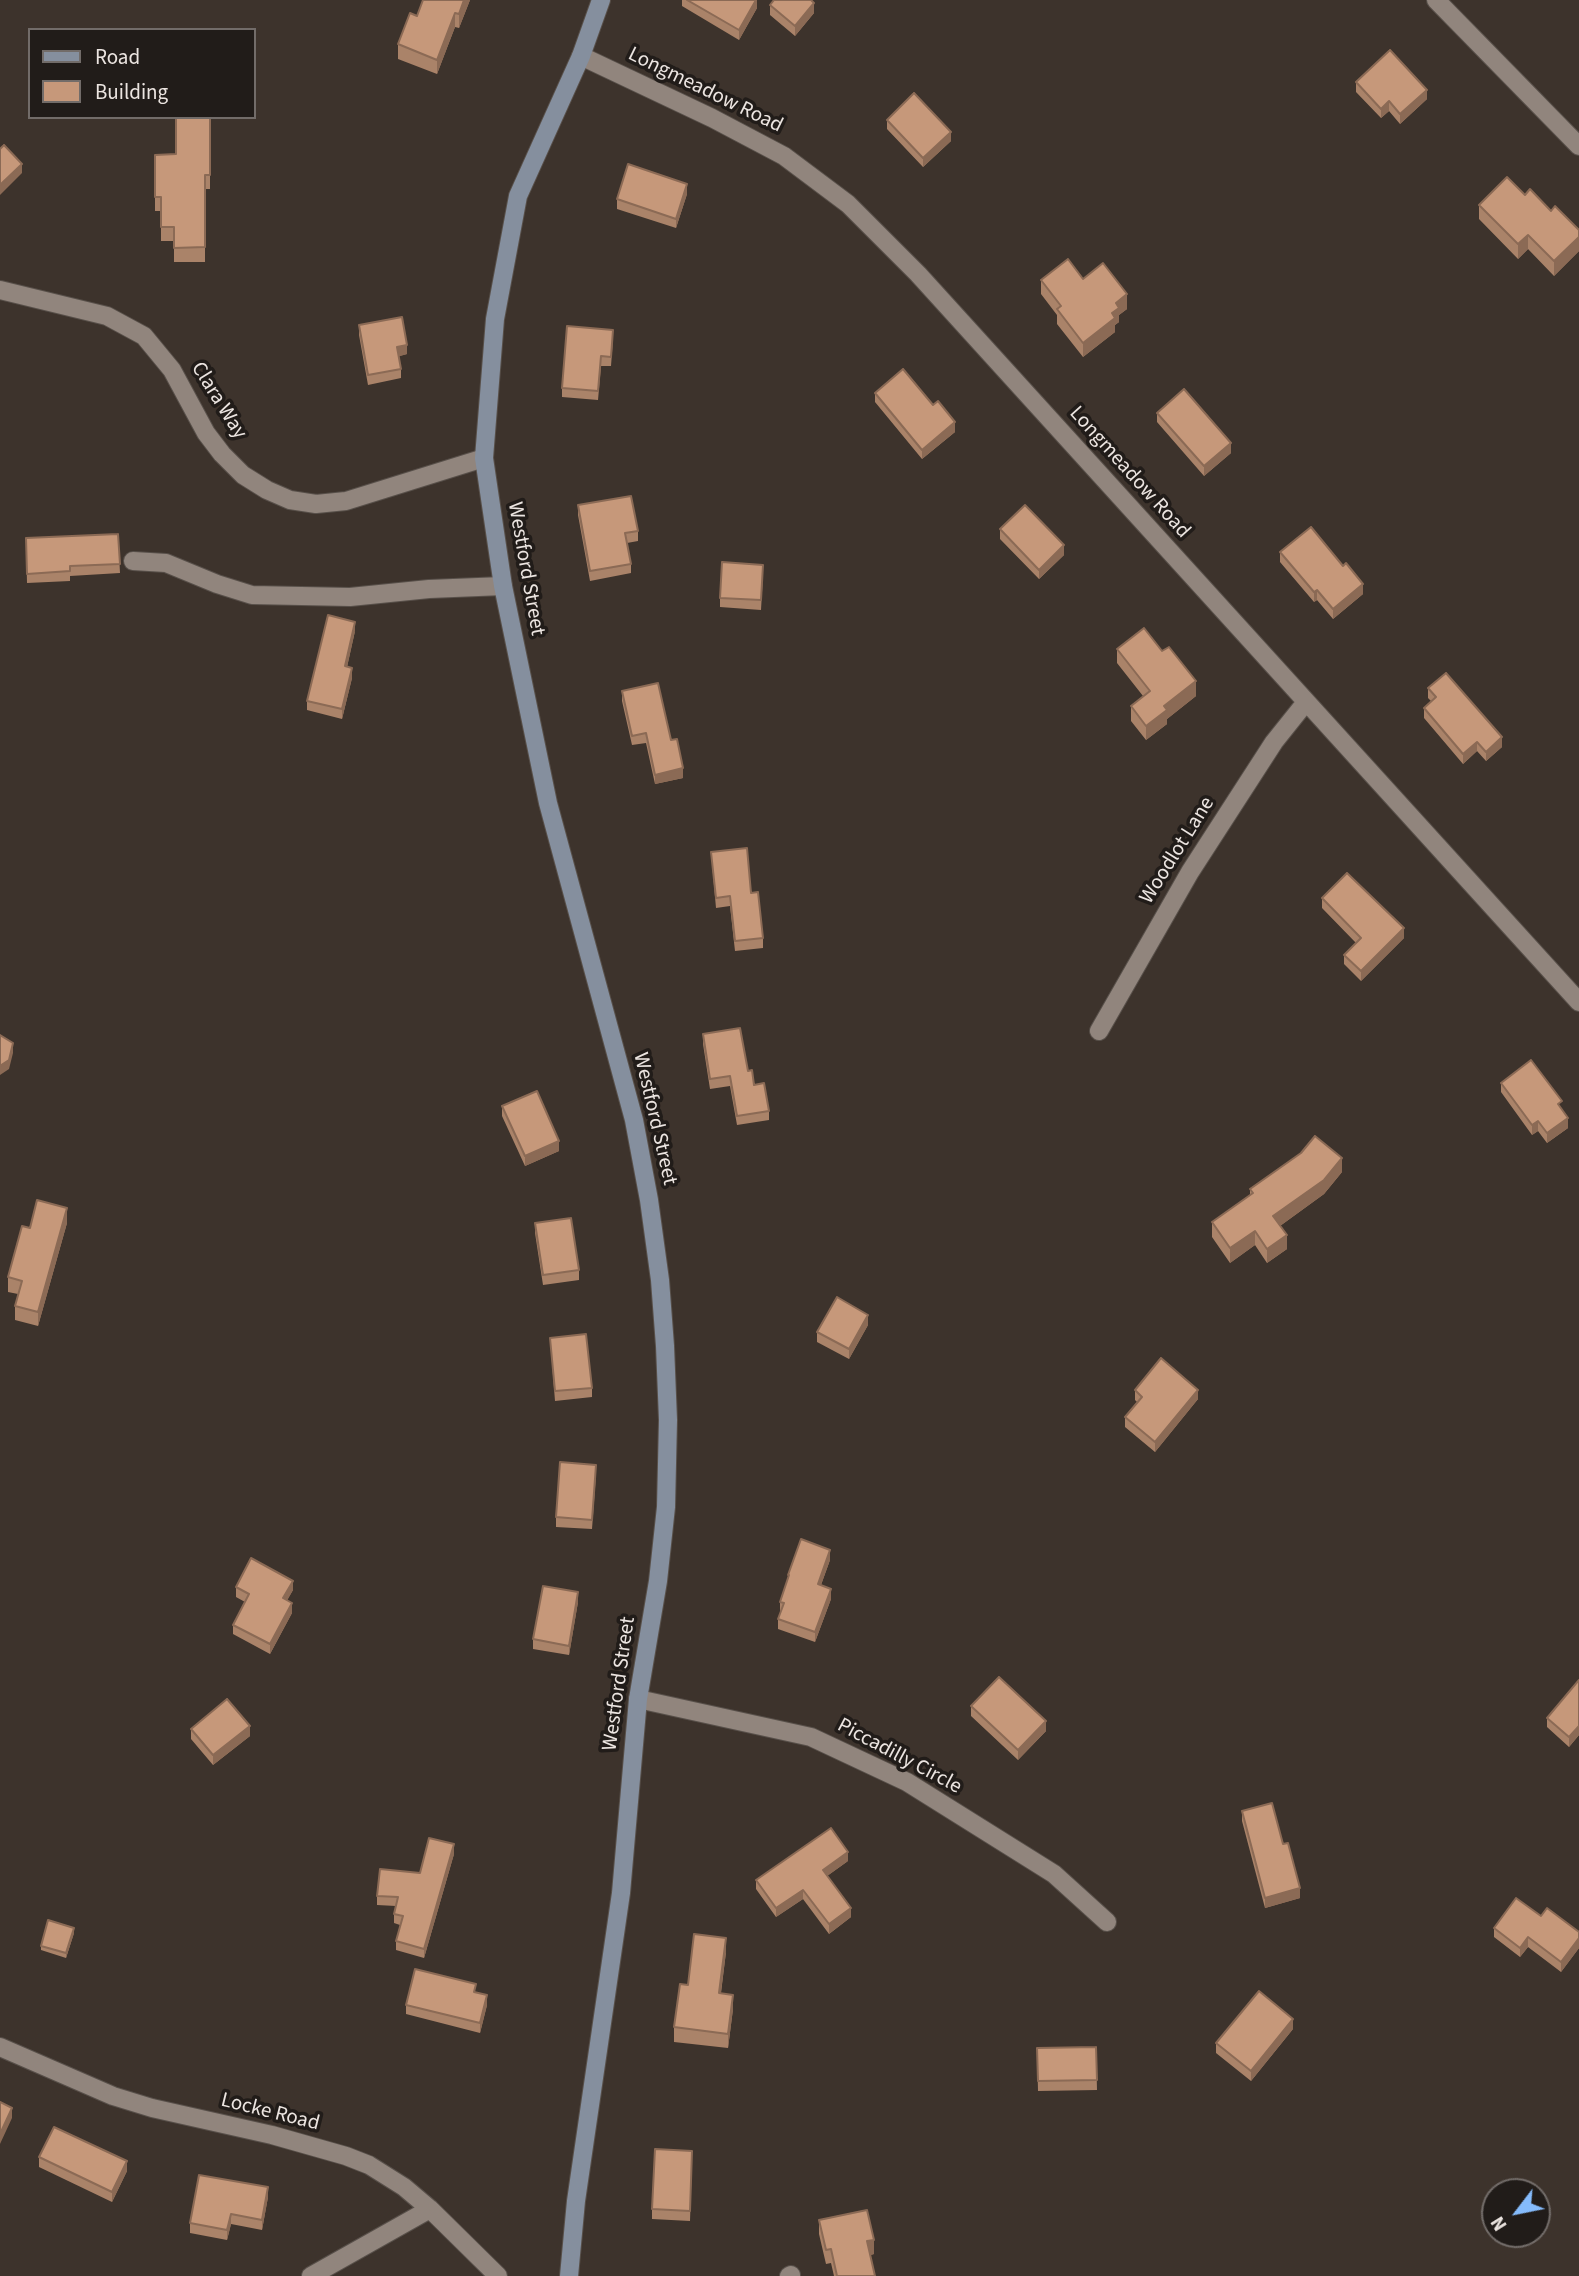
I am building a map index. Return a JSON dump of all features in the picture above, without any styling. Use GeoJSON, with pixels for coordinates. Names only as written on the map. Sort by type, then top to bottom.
{"type":"FeatureCollection","features":[{"type":"Feature","properties":{"kind":"main road","name":"Westford Street"},"geometry":{"type":"LineString","coordinates":[[569,2276],[576,2202],[621,1894],[638,1699],[658,1581],[666,1507],[668,1420],[660,1280],[634,1120],[548,803],[503,586],[484,458],[495,319],[518,196],[581,56],[601,0]]}},
{"type":"Feature","properties":{"kind":"street"},"geometry":{"type":"LineString","coordinates":[[1436,0],[1579,146]]}},
{"type":"Feature","properties":{"kind":"street","name":"Longmeadow Road"},"geometry":{"type":"LineString","coordinates":[[581,56],[712,118],[784,156],[848,204],[918,274],[1579,1002]]}},
{"type":"Feature","properties":{"kind":"street","name":"Clara Way"},"geometry":{"type":"LineString","coordinates":[[0,290],[107,316],[144,336],[172,370],[206,433],[222,454],[243,475],[290,500],[316,504],[345,501],[484,458]]}},
{"type":"Feature","properties":{"kind":"street"},"geometry":{"type":"LineString","coordinates":[[134,561],[166,564],[252,595],[350,597],[429,589],[503,586]]}},
{"type":"Feature","properties":{"kind":"street","name":"Woodlot Lane"},"geometry":{"type":"LineString","coordinates":[[1099,1031],[1203,851],[1274,742],[1306,702]]}},
{"type":"Feature","properties":{"kind":"street","name":"Piccadilly Circle"},"geometry":{"type":"LineString","coordinates":[[638,1699],[811,1737],[907,1782],[1054,1874],[1107,1922]]}},
{"type":"Feature","properties":{"kind":"street","name":"Locke Road"},"geometry":{"type":"LineString","coordinates":[[0,2047],[100,2090],[152,2108],[272,2135],[369,2165],[388,2176],[430,2209],[498,2276]]}},
{"type":"Feature","properties":{"kind":"street"},"geometry":{"type":"LineString","coordinates":[[311,2276],[430,2209]]}},
{"type":"Feature","properties":{"kind":"building"},"geometry":{"type":"Polygon","coordinates":[[[423,0],[464,0],[459,14],[455,13],[437,60],[398,44],[410,13],[417,16],[423,0]]]}},
{"type":"Feature","properties":{"kind":"building"},"geometry":{"type":"Polygon","coordinates":[[[687,0],[756,0],[739,30],[687,0]]]}},
{"type":"Feature","properties":{"kind":"building"},"geometry":{"type":"Polygon","coordinates":[[[774,0],[811,0],[814,3],[795,26],[770,5],[774,0]]]}},
{"type":"Feature","properties":{"kind":"building"},"geometry":{"type":"Polygon","coordinates":[[[1390,50],[1427,90],[1400,114],[1389,101],[1381,109],[1356,82],[1390,50]]]}},
{"type":"Feature","properties":{"kind":"building"},"geometry":{"type":"Polygon","coordinates":[[[914,93],[951,132],[923,158],[887,120],[914,93]]]}},
{"type":"Feature","properties":{"kind":"building"},"geometry":{"type":"Polygon","coordinates":[[[176,119],[210,119],[210,175],[205,175],[205,247],[174,248],[174,227],[161,227],[161,197],[155,197],[155,155],[176,154],[176,119]]]}},
{"type":"Feature","properties":{"kind":"building"},"geometry":{"type":"Polygon","coordinates":[[[4,145],[22,164],[0,185],[0,149],[4,145]]]}},
{"type":"Feature","properties":{"kind":"building"},"geometry":{"type":"Polygon","coordinates":[[[628,164],[687,184],[676,219],[617,199],[628,164]]]}},
{"type":"Feature","properties":{"kind":"building"},"geometry":{"type":"Polygon","coordinates":[[[1507,177],[1525,195],[1530,189],[1551,211],[1555,206],[1579,230],[1579,237],[1554,261],[1528,235],[1518,244],[1479,205],[1507,177]]]}},
{"type":"Feature","properties":{"kind":"building"},"geometry":{"type":"Polygon","coordinates":[[[1068,259],[1083,279],[1103,263],[1127,294],[1116,303],[1119,308],[1112,313],[1115,318],[1083,343],[1057,309],[1061,306],[1041,280],[1068,259]]]}},
{"type":"Feature","properties":{"kind":"building"},"geometry":{"type":"Polygon","coordinates":[[[402,317],[407,345],[397,347],[401,369],[368,375],[359,325],[402,317]]]}},
{"type":"Feature","properties":{"kind":"building"},"geometry":{"type":"Polygon","coordinates":[[[567,326],[613,330],[611,357],[601,356],[598,391],[562,388],[567,326]]]}},
{"type":"Feature","properties":{"kind":"building"},"geometry":{"type":"Polygon","coordinates":[[[903,369],[933,405],[938,401],[955,422],[922,450],[875,393],[903,369]]]}},
{"type":"Feature","properties":{"kind":"building"},"geometry":{"type":"Polygon","coordinates":[[[1184,389],[1231,443],[1204,466],[1157,413],[1184,389]]]}},
{"type":"Feature","properties":{"kind":"building"},"geometry":{"type":"Polygon","coordinates":[[[631,496],[638,531],[625,533],[631,564],[590,571],[578,505],[631,496]]]}},
{"type":"Feature","properties":{"kind":"building"},"geometry":{"type":"Polygon","coordinates":[[[1025,505],[1064,545],[1039,570],[1000,529],[1025,505]]]}},
{"type":"Feature","properties":{"kind":"building"},"geometry":{"type":"Polygon","coordinates":[[[1311,527],[1343,566],[1346,563],[1363,584],[1333,609],[1317,590],[1314,592],[1280,552],[1311,527]]]}},
{"type":"Feature","properties":{"kind":"building"},"geometry":{"type":"Polygon","coordinates":[[[118,534],[120,564],[70,566],[70,571],[27,574],[26,538],[118,534]]]}},
{"type":"Feature","properties":{"kind":"building"},"geometry":{"type":"Polygon","coordinates":[[[722,562],[763,565],[761,600],[720,598],[722,562]]]}},
{"type":"Feature","properties":{"kind":"building"},"geometry":{"type":"Polygon","coordinates":[[[328,615],[355,622],[345,666],[352,668],[342,709],[307,701],[328,615]]]}},
{"type":"Feature","properties":{"kind":"building"},"geometry":{"type":"Polygon","coordinates":[[[1144,628],[1162,651],[1169,647],[1196,681],[1164,706],[1167,710],[1146,726],[1131,706],[1150,691],[1117,649],[1144,628]]]}},
{"type":"Feature","properties":{"kind":"building"},"geometry":{"type":"Polygon","coordinates":[[[1446,673],[1502,737],[1486,752],[1477,742],[1463,754],[1424,708],[1436,697],[1428,688],[1446,673]]]}},
{"type":"Feature","properties":{"kind":"building"},"geometry":{"type":"Polygon","coordinates":[[[658,683],[671,740],[677,739],[683,768],[655,775],[646,733],[632,736],[622,691],[658,683]]]}},
{"type":"Feature","properties":{"kind":"building"},"geometry":{"type":"Polygon","coordinates":[[[747,848],[751,893],[758,892],[763,938],[735,941],[730,896],[716,898],[711,852],[747,848]]]}},
{"type":"Feature","properties":{"kind":"building"},"geometry":{"type":"Polygon","coordinates":[[[1347,873],[1404,928],[1361,971],[1344,955],[1361,938],[1322,898],[1347,873]]]}},
{"type":"Feature","properties":{"kind":"building"},"geometry":{"type":"Polygon","coordinates":[[[740,1028],[748,1071],[752,1070],[754,1085],[764,1083],[769,1111],[737,1116],[730,1076],[710,1079],[703,1034],[740,1028]]]}},
{"type":"Feature","properties":{"kind":"building"},"geometry":{"type":"Polygon","coordinates":[[[0,1035],[13,1043],[9,1060],[0,1066],[0,1035]]]}},
{"type":"Feature","properties":{"kind":"building"},"geometry":{"type":"Polygon","coordinates":[[[1531,1060],[1562,1101],[1558,1104],[1568,1118],[1547,1133],[1538,1121],[1532,1125],[1501,1083],[1531,1060]]]}},
{"type":"Feature","properties":{"kind":"building"},"geometry":{"type":"Polygon","coordinates":[[[537,1091],[559,1141],[525,1156],[502,1106],[537,1091]]]}},
{"type":"Feature","properties":{"kind":"building"},"geometry":{"type":"Polygon","coordinates":[[[1315,1136],[1342,1158],[1324,1180],[1273,1216],[1287,1235],[1267,1249],[1255,1231],[1230,1248],[1212,1222],[1253,1193],[1250,1189],[1301,1153],[1315,1136]]]}},
{"type":"Feature","properties":{"kind":"building"},"geometry":{"type":"Polygon","coordinates":[[[37,1200],[67,1208],[38,1312],[15,1306],[22,1281],[8,1277],[22,1226],[30,1228],[37,1200]]]}},
{"type":"Feature","properties":{"kind":"building"},"geometry":{"type":"Polygon","coordinates":[[[571,1218],[579,1270],[543,1275],[535,1223],[571,1218]]]}},
{"type":"Feature","properties":{"kind":"building"},"geometry":{"type":"Polygon","coordinates":[[[837,1297],[868,1315],[849,1349],[817,1332],[837,1297]]]}},
{"type":"Feature","properties":{"kind":"building"},"geometry":{"type":"Polygon","coordinates":[[[586,1334],[592,1388],[555,1391],[550,1338],[586,1334]]]}},
{"type":"Feature","properties":{"kind":"building"},"geometry":{"type":"Polygon","coordinates":[[[1161,1358],[1198,1390],[1155,1442],[1125,1417],[1142,1397],[1135,1390],[1161,1358]]]}},
{"type":"Feature","properties":{"kind":"building"},"geometry":{"type":"Polygon","coordinates":[[[560,1462],[596,1465],[592,1520],[556,1517],[560,1462]]]}},
{"type":"Feature","properties":{"kind":"building"},"geometry":{"type":"Polygon","coordinates":[[[801,1539],[830,1550],[818,1584],[831,1589],[815,1632],[778,1619],[784,1603],[780,1602],[801,1539]]]}},
{"type":"Feature","properties":{"kind":"building"},"geometry":{"type":"Polygon","coordinates":[[[251,1558],[293,1581],[283,1598],[292,1603],[270,1644],[233,1625],[249,1594],[236,1587],[251,1558]]]}},
{"type":"Feature","properties":{"kind":"building"},"geometry":{"type":"Polygon","coordinates":[[[543,1586],[578,1592],[569,1646],[533,1639],[543,1586]]]}},
{"type":"Feature","properties":{"kind":"building"},"geometry":{"type":"Polygon","coordinates":[[[999,1677],[1046,1721],[1018,1750],[971,1706],[999,1677]]]}},
{"type":"Feature","properties":{"kind":"building"},"geometry":{"type":"Polygon","coordinates":[[[1579,1680],[1579,1726],[1569,1737],[1547,1718],[1579,1680]]]}},
{"type":"Feature","properties":{"kind":"building"},"geometry":{"type":"Polygon","coordinates":[[[227,1699],[250,1726],[213,1755],[191,1729],[227,1699]]]}},
{"type":"Feature","properties":{"kind":"building"},"geometry":{"type":"Polygon","coordinates":[[[1272,1803],[1283,1844],[1288,1843],[1300,1888],[1265,1898],[1242,1811],[1272,1803]]]}},
{"type":"Feature","properties":{"kind":"building"},"geometry":{"type":"Polygon","coordinates":[[[831,1828],[848,1852],[823,1870],[851,1908],[829,1924],[803,1890],[776,1908],[756,1880],[831,1828]]]}},
{"type":"Feature","properties":{"kind":"building"},"geometry":{"type":"Polygon","coordinates":[[[429,1838],[454,1844],[424,1949],[396,1941],[403,1916],[394,1914],[398,1897],[377,1896],[380,1869],[420,1873],[429,1838]]]}},
{"type":"Feature","properties":{"kind":"building"},"geometry":{"type":"Polygon","coordinates":[[[1516,1898],[1541,1916],[1547,1908],[1579,1932],[1579,1938],[1561,1962],[1528,1937],[1520,1948],[1494,1928],[1516,1898]]]}},
{"type":"Feature","properties":{"kind":"building"},"geometry":{"type":"Polygon","coordinates":[[[48,1920],[74,1928],[66,1953],[41,1946],[48,1920]]]}},
{"type":"Feature","properties":{"kind":"building"},"geometry":{"type":"Polygon","coordinates":[[[694,1934],[726,1938],[719,1993],[733,1995],[728,2034],[674,2027],[680,1984],[688,1985],[694,1934]]]}},
{"type":"Feature","properties":{"kind":"building"},"geometry":{"type":"Polygon","coordinates":[[[415,1969],[476,1984],[474,1992],[487,1995],[480,2023],[406,2005],[415,1969]]]}},
{"type":"Feature","properties":{"kind":"building"},"geometry":{"type":"Polygon","coordinates":[[[1259,1991],[1293,2019],[1251,2071],[1216,2043],[1259,1991]]]}},
{"type":"Feature","properties":{"kind":"building"},"geometry":{"type":"Polygon","coordinates":[[[1096,2047],[1097,2080],[1038,2081],[1037,2048],[1096,2047]]]}},
{"type":"Feature","properties":{"kind":"building"},"geometry":{"type":"Polygon","coordinates":[[[0,2102],[12,2108],[0,2134],[0,2102]]]}},
{"type":"Feature","properties":{"kind":"building"},"geometry":{"type":"Polygon","coordinates":[[[54,2127],[127,2161],[112,2192],[39,2157],[54,2127]]]}},
{"type":"Feature","properties":{"kind":"building"},"geometry":{"type":"Polygon","coordinates":[[[655,2149],[692,2151],[690,2211],[652,2209],[655,2149]]]}},
{"type":"Feature","properties":{"kind":"building"},"geometry":{"type":"Polygon","coordinates":[[[199,2175],[268,2187],[262,2220],[231,2214],[227,2230],[190,2223],[199,2175]]]}},
{"type":"Feature","properties":{"kind":"building"},"geometry":{"type":"Polygon","coordinates":[[[867,2210],[874,2240],[867,2241],[875,2276],[837,2276],[831,2249],[826,2250],[819,2220],[867,2210]]]}}]}
